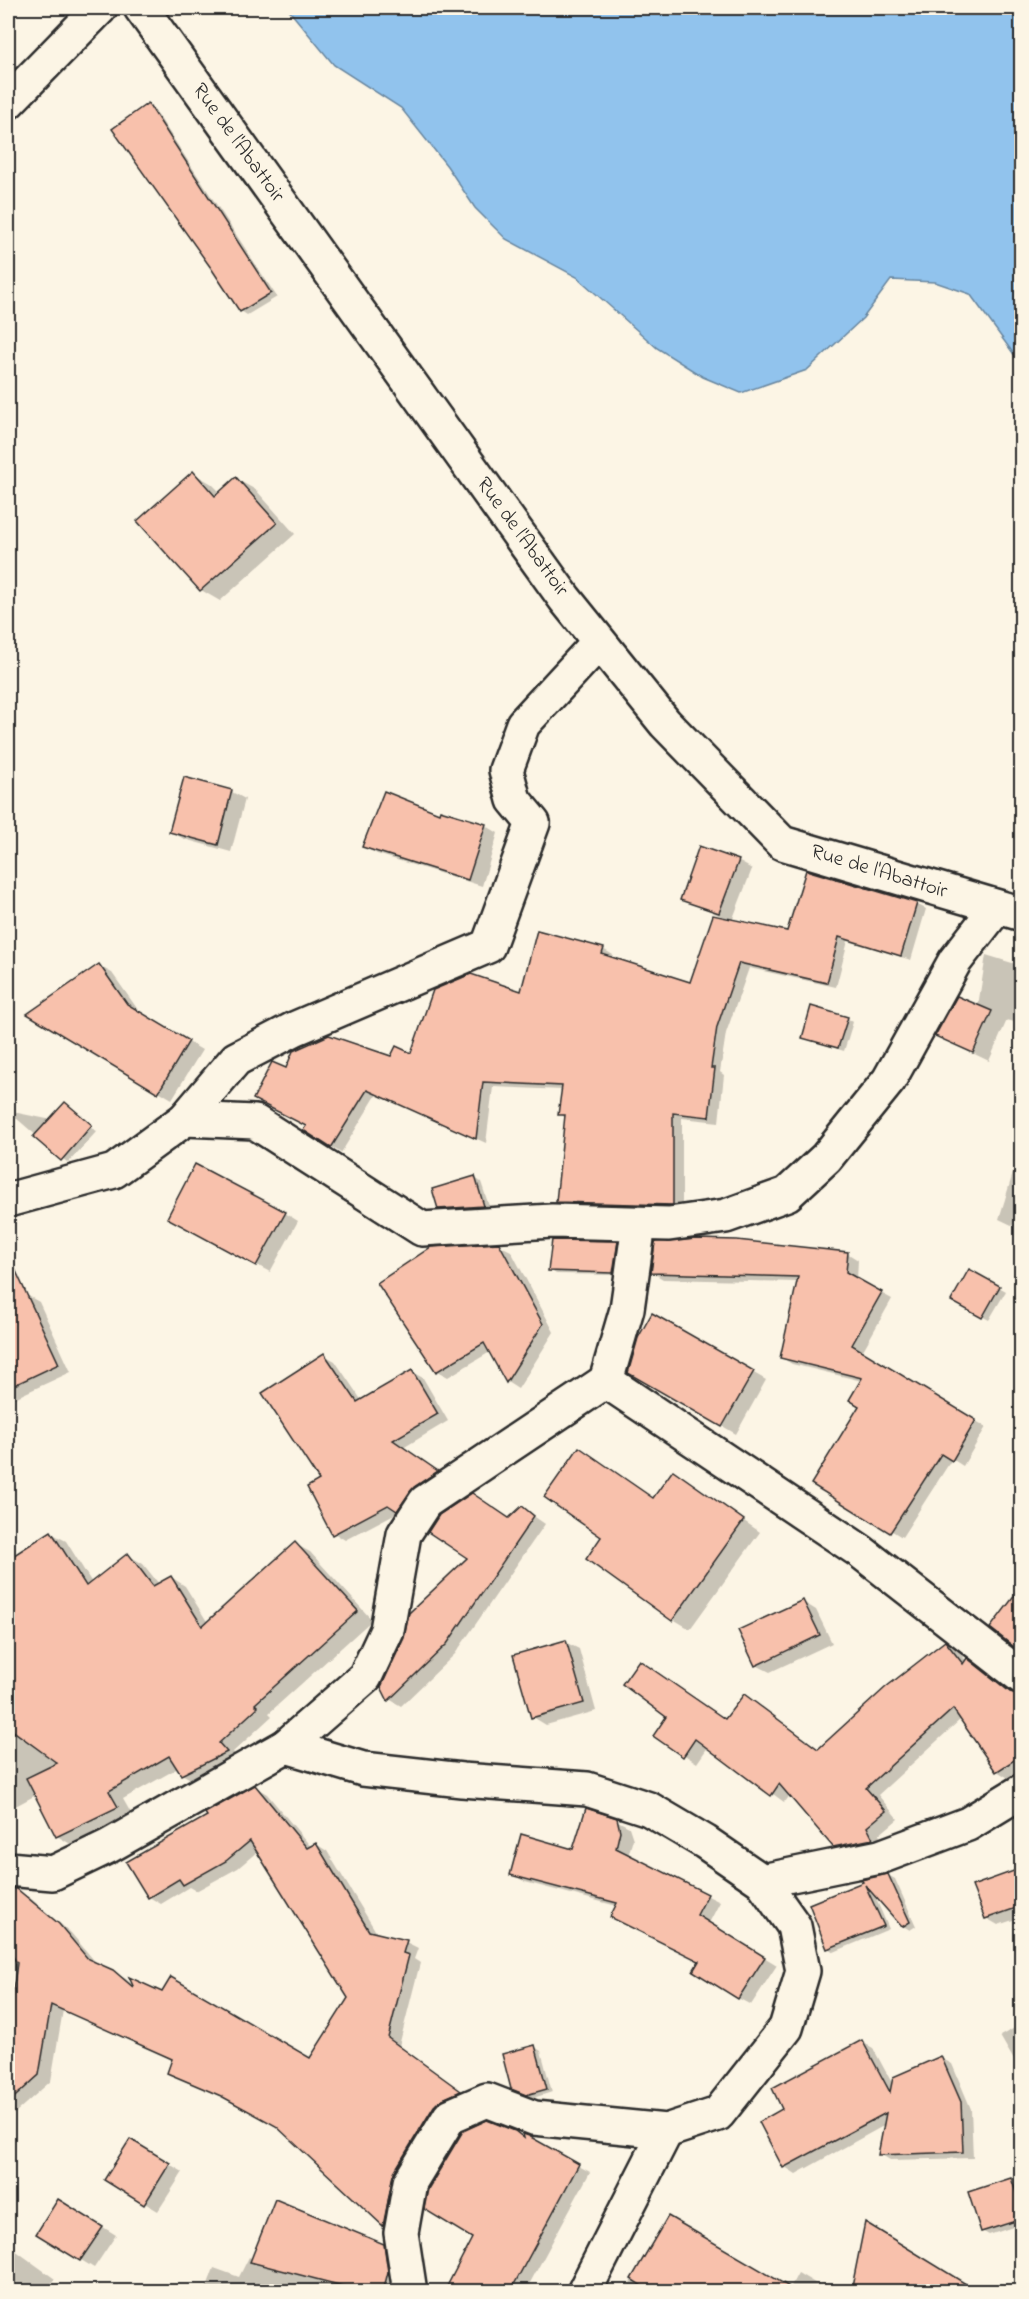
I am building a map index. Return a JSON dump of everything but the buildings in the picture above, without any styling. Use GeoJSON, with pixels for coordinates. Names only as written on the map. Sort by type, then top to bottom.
{"type":"FeatureCollection","features":[{"type":"Feature","properties":{"kind":"street"},"geometry":{"type":"LineString","coordinates":[[8,102],[100,8]]}},
{"type":"Feature","properties":{"kind":"street","name":"Rue de l'Abattoir"},"geometry":{"type":"LineString","coordinates":[[141,8],[558,589],[665,723],[782,843],[1009,911]]}},
{"type":"Feature","properties":{"kind":"street"},"geometry":{"type":"LineString","coordinates":[[8,1200],[114,1171],[185,1119],[236,1059],[294,1029],[488,946],[533,823],[514,800],[506,770],[523,724],[599,642]]}},
{"type":"Feature","properties":{"kind":"street"},"geometry":{"type":"LineString","coordinates":[[185,1119],[255,1122],[422,1229],[552,1221],[669,1224],[726,1216],[787,1194],[826,1158],[889,1080],[955,961],[1009,911]]}},
{"type":"Feature","properties":{"kind":"street"},"geometry":{"type":"LineString","coordinates":[[8,1869],[53,1873],[109,1846],[286,1746],[365,1677],[387,1630],[404,1534],[425,1502],[606,1381],[627,1310],[639,1224]]}},
{"type":"Feature","properties":{"kind":"street"},"geometry":{"type":"LineString","coordinates":[[606,1381],[860,1551],[1022,1677]]}},
{"type":"Feature","properties":{"kind":"street"},"geometry":{"type":"LineString","coordinates":[[286,1746],[363,1769],[462,1780],[587,1789],[649,1809],[705,1842],[762,1881],[794,1926],[803,1971],[786,2028],[718,2114],[666,2131],[534,2118],[487,2100],[450,2116],[410,2182],[401,2233],[410,2292]]}},
{"type":"Feature","properties":{"kind":"street"},"geometry":{"type":"LineString","coordinates":[[762,1881],[880,1857],[968,1824],[1022,1791]]}},
{"type":"Feature","properties":{"kind":"street"},"geometry":{"type":"LineString","coordinates":[[584,2292],[666,2131]]}},
{"type":"Feature","properties":{"kind":"water"},"geometry":{"type":"Polygon","coordinates":[[[287,8],[1021,8],[1021,364],[970,294],[935,282],[891,280],[863,318],[807,370],[741,393],[703,377],[657,348],[577,277],[506,239],[475,208],[447,166],[401,108],[334,65],[287,8]]]}}]}
